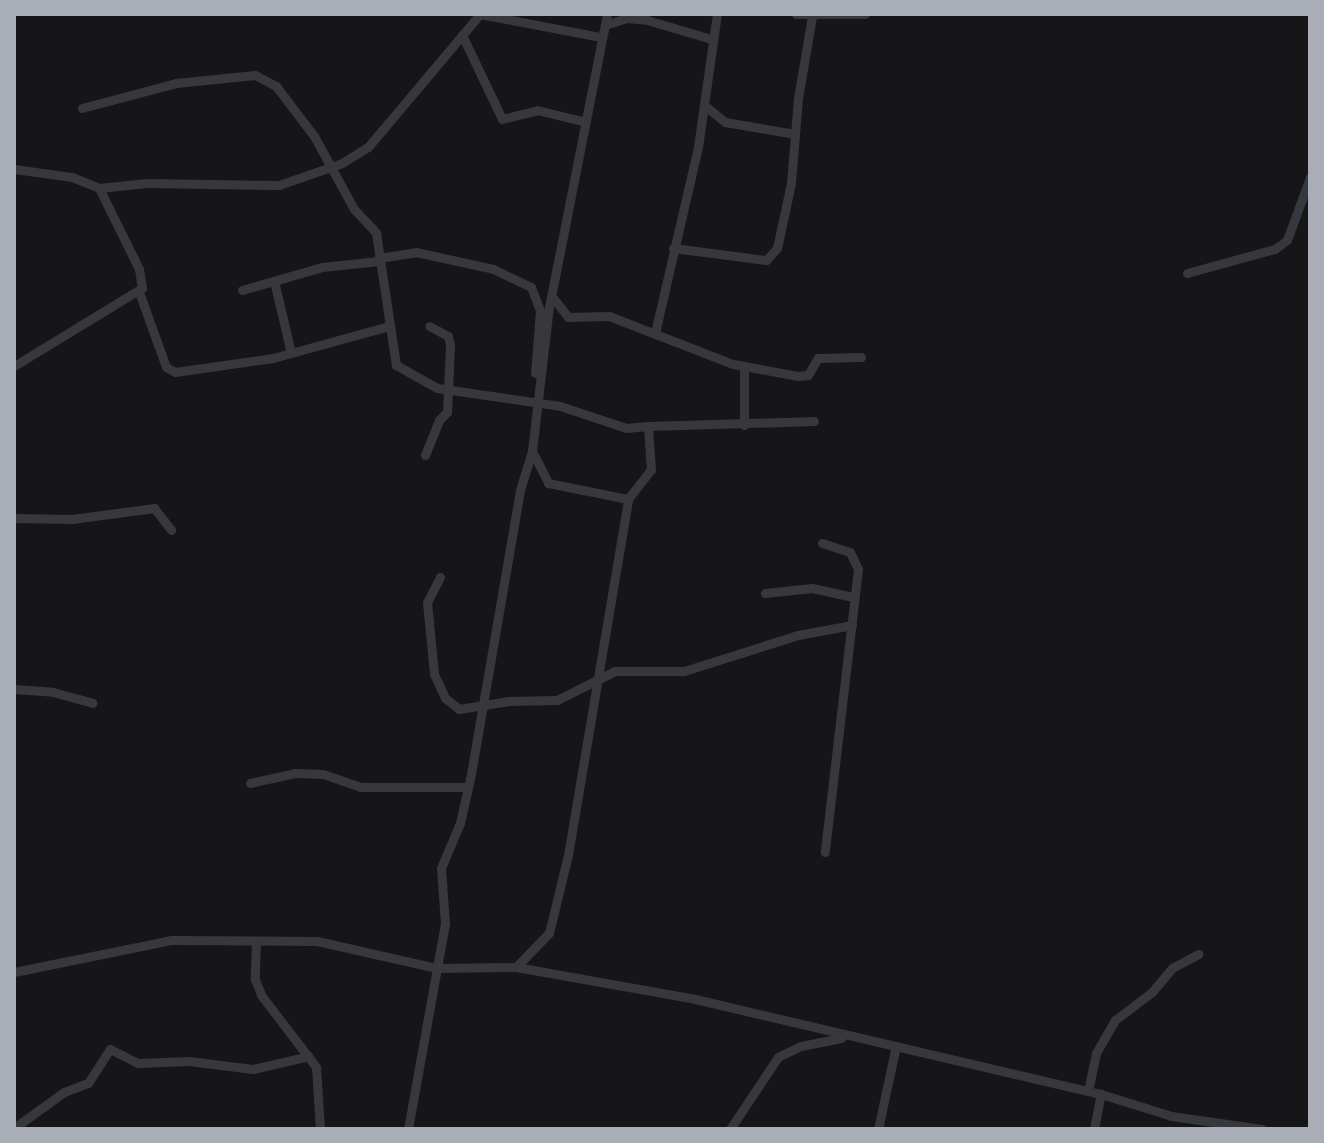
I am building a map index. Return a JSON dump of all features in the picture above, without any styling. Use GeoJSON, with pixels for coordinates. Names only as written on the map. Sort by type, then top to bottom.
{"type":"FeatureCollection","features":[{"type":"Feature","properties":{"kind":"street"},"geometry":{"type":"LineString","coordinates":[[14,169],[72,177],[99,188],[147,183],[262,187],[330,168],[368,147],[480,14],[601,37]]}},
{"type":"Feature","properties":{"kind":"street"},"geometry":{"type":"LineString","coordinates":[[535,404],[607,14]]}},
{"type":"Feature","properties":{"kind":"street"},"geometry":{"type":"LineString","coordinates":[[655,333],[704,105],[711,39],[717,14]]}},
{"type":"Feature","properties":{"kind":"street"},"geometry":{"type":"LineString","coordinates":[[796,14],[865,14]]}},
{"type":"Feature","properties":{"kind":"street"},"geometry":{"type":"LineString","coordinates":[[673,248],[772,257],[791,183],[812,16]]}},
{"type":"Feature","properties":{"kind":"street"},"geometry":{"type":"LineString","coordinates":[[605,25],[626,18],[647,20],[711,39]]}},
{"type":"Feature","properties":{"kind":"street"},"geometry":{"type":"LineString","coordinates":[[462,35],[502,119],[537,110],[586,122]]}},
{"type":"Feature","properties":{"kind":"street"},"geometry":{"type":"LineString","coordinates":[[82,108],[176,83],[255,75],[276,86],[354,209],[371,223],[396,365],[448,389],[560,406],[626,428],[744,425],[778,419],[814,421]]}},
{"type":"Feature","properties":{"kind":"street"},"geometry":{"type":"LineString","coordinates":[[704,105],[725,122],[795,134]]}},
{"type":"Feature","properties":{"kind":"street"},"geometry":{"type":"LineString","coordinates":[[1187,273],[1275,249],[1287,240],[1310,177]]}},
{"type":"Feature","properties":{"kind":"street"},"geometry":{"type":"LineString","coordinates":[[14,366],[139,292],[144,284],[99,188]]}},
{"type":"Feature","properties":{"kind":"street"},"geometry":{"type":"LineString","coordinates":[[242,290],[275,285],[322,267],[416,252],[493,269],[536,292],[540,322],[532,451],[520,490],[468,787],[441,868],[445,923],[408,1129]]}},
{"type":"Feature","properties":{"kind":"street"},"geometry":{"type":"LineString","coordinates":[[275,285],[291,353]]}},
{"type":"Feature","properties":{"kind":"street"},"geometry":{"type":"LineString","coordinates":[[139,292],[166,367],[175,372],[291,353],[389,326]]}},
{"type":"Feature","properties":{"kind":"street"},"geometry":{"type":"LineString","coordinates":[[554,299],[568,317],[609,316],[744,366],[804,376],[818,358],[861,357]]}},
{"type":"Feature","properties":{"kind":"street"},"geometry":{"type":"LineString","coordinates":[[425,455],[439,420],[446,416],[450,339],[429,326]]}},
{"type":"Feature","properties":{"kind":"street"},"geometry":{"type":"LineString","coordinates":[[744,366],[744,425]]}},
{"type":"Feature","properties":{"kind":"street"},"geometry":{"type":"LineString","coordinates":[[516,967],[549,933],[568,855],[628,499],[651,470],[648,426]]}},
{"type":"Feature","properties":{"kind":"street"},"geometry":{"type":"LineString","coordinates":[[532,451],[548,483],[628,499]]}},
{"type":"Feature","properties":{"kind":"street"},"geometry":{"type":"LineString","coordinates":[[14,518],[72,519],[154,508],[171,530]]}},
{"type":"Feature","properties":{"kind":"street"},"geometry":{"type":"LineString","coordinates":[[822,543],[857,560],[825,852]]}},
{"type":"Feature","properties":{"kind":"street"},"geometry":{"type":"LineString","coordinates":[[440,577],[427,602],[434,674],[450,705],[483,707],[509,701],[557,700],[622,670],[684,671],[798,635],[852,625]]}},
{"type":"Feature","properties":{"kind":"street"},"geometry":{"type":"LineString","coordinates":[[765,593],[812,588],[853,597]]}},
{"type":"Feature","properties":{"kind":"street"},"geometry":{"type":"LineString","coordinates":[[14,689],[53,692],[93,703]]}},
{"type":"Feature","properties":{"kind":"street"},"geometry":{"type":"LineString","coordinates":[[250,783],[295,773],[323,774],[360,787],[468,787]]}},
{"type":"Feature","properties":{"kind":"street"},"geometry":{"type":"LineString","coordinates":[[14,972],[131,945],[191,939],[317,941],[437,968],[516,967],[695,999],[896,1046],[1018,1079],[1101,1094],[1171,1116],[1262,1129]]}},
{"type":"Feature","properties":{"kind":"street"},"geometry":{"type":"LineString","coordinates":[[256,942],[255,979],[261,995],[309,1056],[320,1078],[320,1129]]}},
{"type":"Feature","properties":{"kind":"street"},"geometry":{"type":"LineString","coordinates":[[1088,1091],[1096,1053],[1115,1020],[1152,992],[1172,968],[1198,954]]}},
{"type":"Feature","properties":{"kind":"street"},"geometry":{"type":"LineString","coordinates":[[730,1129],[778,1057],[801,1046],[848,1037]]}},
{"type":"Feature","properties":{"kind":"street"},"geometry":{"type":"LineString","coordinates":[[878,1129],[896,1046]]}},
{"type":"Feature","properties":{"kind":"street"},"geometry":{"type":"LineString","coordinates":[[14,1128],[64,1092],[88,1083],[110,1049],[138,1063],[189,1061],[253,1069],[309,1056]]}},
{"type":"Feature","properties":{"kind":"street"},"geometry":{"type":"LineString","coordinates":[[1094,1129],[1101,1094]]}}]}
